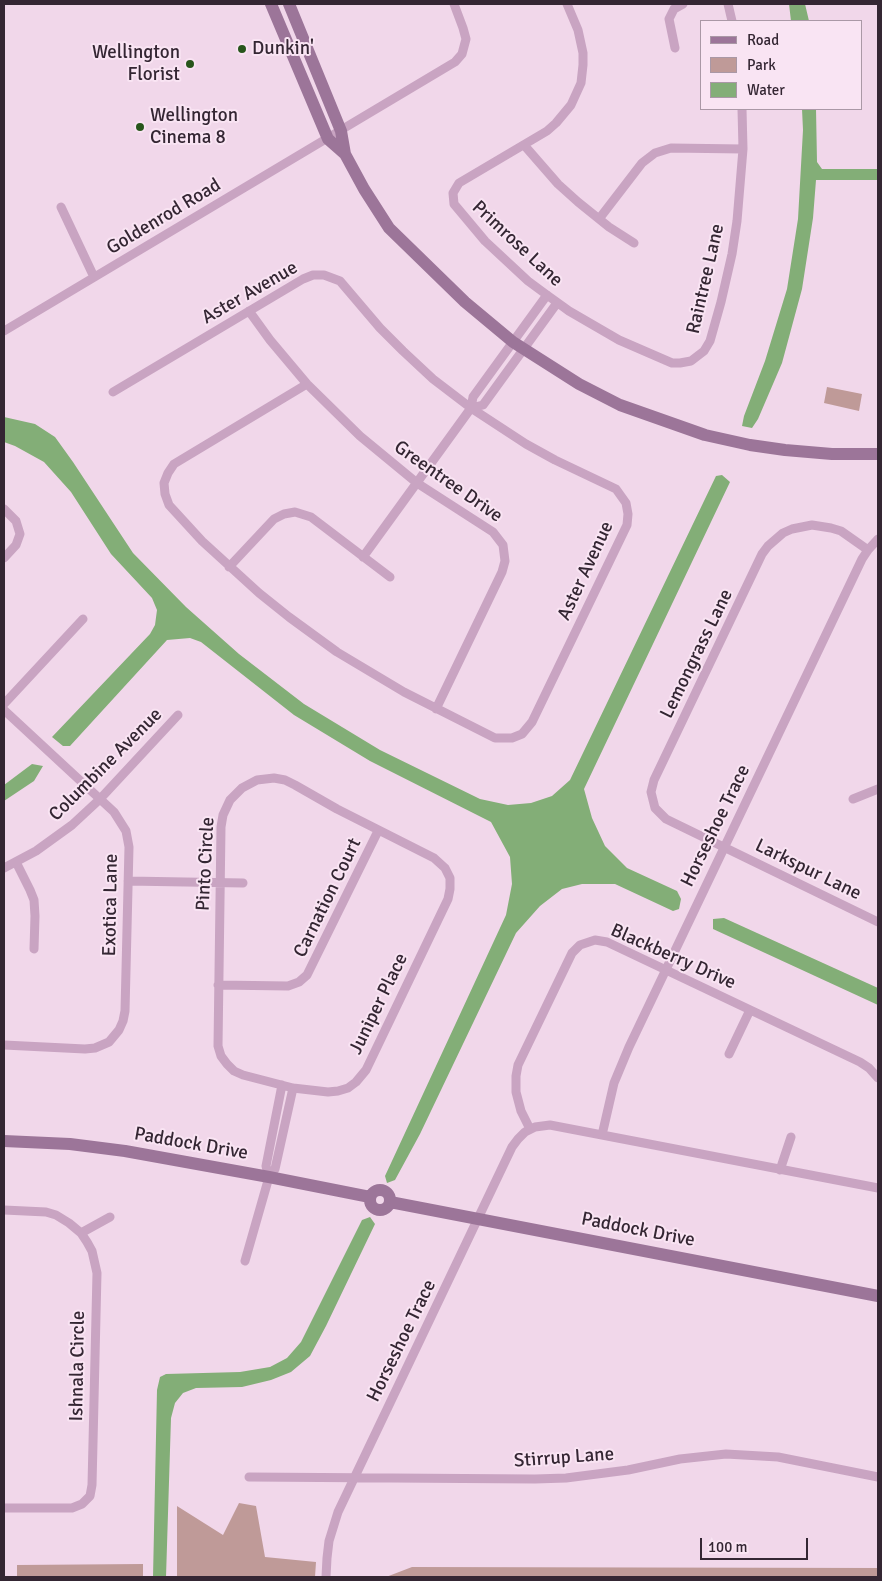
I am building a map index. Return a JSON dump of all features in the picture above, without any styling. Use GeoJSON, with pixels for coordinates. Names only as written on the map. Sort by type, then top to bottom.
{"type":"FeatureCollection","features":[{"type":"Feature","properties":{"kind":"street"},"geometry":{"type":"LineString","coordinates":[[271,4],[328,139],[345,154]]}},
{"type":"Feature","properties":{"kind":"street"},"geometry":{"type":"LineString","coordinates":[[288,4],[341,131],[345,154],[364,189],[389,228],[465,302],[518,346],[579,384],[620,405],[706,435],[750,445],[785,450],[832,454],[878,454]]}},
{"type":"Feature","properties":{"kind":"street","name":"Goldenrod Road"},"geometry":{"type":"LineString","coordinates":[[4,331],[451,66],[464,49],[466,39],[464,28],[454,4]]}},
{"type":"Feature","properties":{"kind":"street","name":"Primrose Lane"},"geometry":{"type":"LineString","coordinates":[[557,303],[528,280],[486,241],[457,208],[453,198],[455,188],[459,184],[547,130],[564,114],[577,94],[583,65],[581,41],[567,4]]}},
{"type":"Feature","properties":{"kind":"street"},"geometry":{"type":"LineString","coordinates":[[674,48],[669,19],[674,9],[683,4]]}},
{"type":"Feature","properties":{"kind":"street"},"geometry":{"type":"LineString","coordinates":[[728,4],[732,20]]}},
{"type":"Feature","properties":{"kind":"street","name":"Raintree Lane"},"geometry":{"type":"LineString","coordinates":[[557,303],[619,340],[667,361],[686,362],[701,355],[710,341],[721,302],[737,221],[743,149],[742,110]]}},
{"type":"Feature","properties":{"kind":"street"},"geometry":{"type":"LineString","coordinates":[[524,144],[558,184],[599,219],[634,243]]}},
{"type":"Feature","properties":{"kind":"street"},"geometry":{"type":"LineString","coordinates":[[599,219],[642,163],[655,153],[665,149],[676,148],[743,149]]}},
{"type":"Feature","properties":{"kind":"street"},"geometry":{"type":"LineString","coordinates":[[61,206],[94,277]]}},
{"type":"Feature","properties":{"kind":"street","name":"Aster Avenue"},"geometry":{"type":"LineString","coordinates":[[113,392],[308,277],[319,275],[335,278],[344,285],[375,322],[403,351],[471,408],[526,444],[616,489],[626,503],[627,525],[535,718],[526,731],[512,738],[495,738],[436,710],[370,673],[321,640],[266,599],[229,567],[172,509],[165,494],[164,483],[168,473],[178,460],[307,384]]}},
{"type":"Feature","properties":{"kind":"street"},"geometry":{"type":"LineString","coordinates":[[363,557],[471,408],[483,405],[546,295]]}},
{"type":"Feature","properties":{"kind":"street"},"geometry":{"type":"LineString","coordinates":[[518,346],[557,303]]}},
{"type":"Feature","properties":{"kind":"street","name":"Greentree Drive"},"geometry":{"type":"LineString","coordinates":[[249,312],[307,384],[360,436],[417,483],[493,532],[500,540],[506,556],[502,572],[436,710]]}},
{"type":"Feature","properties":{"kind":"street"},"geometry":{"type":"LineString","coordinates":[[4,509],[16,521],[20,534],[16,544],[4,558]]}},
{"type":"Feature","properties":{"kind":"street"},"geometry":{"type":"LineString","coordinates":[[229,567],[274,519],[289,512],[311,517],[390,577]]}},
{"type":"Feature","properties":{"kind":"street","name":"Lemongrass Lane"},"geometry":{"type":"LineString","coordinates":[[724,848],[662,816],[653,802],[651,792],[654,780],[762,554],[783,533],[812,525],[841,531],[868,550]]}},
{"type":"Feature","properties":{"kind":"street","name":"Horseshoe Trace"},"geometry":{"type":"LineString","coordinates":[[602,1135],[608,1104],[622,1062],[868,550],[878,539]]}},
{"type":"Feature","properties":{"kind":"street"},"geometry":{"type":"LineString","coordinates":[[4,704],[82,619]]}},
{"type":"Feature","properties":{"kind":"street","name":"Exotica Lane"},"geometry":{"type":"LineString","coordinates":[[4,710],[118,816],[126,831],[128,847],[125,1011],[124,1021],[116,1035],[105,1044],[85,1049],[4,1045]]}},
{"type":"Feature","properties":{"kind":"street","name":"Columbine Avenue"},"geometry":{"type":"LineString","coordinates":[[4,868],[36,851],[61,834],[100,799],[178,715]]}},
{"type":"Feature","properties":{"kind":"street","name":"Pinto Circle"},"geometry":{"type":"LineString","coordinates":[[293,1088],[234,1071],[219,1051],[217,1041],[221,827],[224,810],[230,800],[246,784],[257,780],[274,778],[285,780],[378,831],[438,861],[445,868],[450,878]]}},
{"type":"Feature","properties":{"kind":"street"},"geometry":{"type":"LineString","coordinates":[[853,799],[878,789]]}},
{"type":"Feature","properties":{"kind":"street","name":"Carnation Court"},"geometry":{"type":"LineString","coordinates":[[218,985],[288,986],[299,982],[307,976],[378,831]]}},
{"type":"Feature","properties":{"kind":"street","name":"Larkspur Lane"},"geometry":{"type":"LineString","coordinates":[[724,848],[878,922]]}},
{"type":"Feature","properties":{"kind":"street"},"geometry":{"type":"LineString","coordinates":[[16,862],[34,900],[34,948]]}},
{"type":"Feature","properties":{"kind":"street","name":"Juniper Place"},"geometry":{"type":"LineString","coordinates":[[293,1088],[328,1092],[338,1091],[348,1088],[363,1075],[448,899],[450,878]]}},
{"type":"Feature","properties":{"kind":"street"},"geometry":{"type":"LineString","coordinates":[[128,881],[243,883]]}},
{"type":"Feature","properties":{"kind":"street","name":"Blackberry Drive"},"geometry":{"type":"LineString","coordinates":[[530,1130],[521,1111],[516,1092],[518,1065],[572,953],[584,942],[600,940],[666,969],[861,1063],[869,1068],[878,1078]]}},
{"type":"Feature","properties":{"kind":"street"},"geometry":{"type":"LineString","coordinates":[[729,1054],[750,1010]]}},
{"type":"Feature","properties":{"kind":"street"},"geometry":{"type":"LineString","coordinates":[[269,1177],[266,1166],[282,1085]]}},
{"type":"Feature","properties":{"kind":"street"},"geometry":{"type":"LineString","coordinates":[[245,1261],[269,1177],[275,1169],[293,1088]]}},
{"type":"Feature","properties":{"kind":"street"},"geometry":{"type":"LineString","coordinates":[[530,1130],[550,1125],[878,1188]]}},
{"type":"Feature","properties":{"kind":"street","name":"Horseshoe Trace"},"geometry":{"type":"LineString","coordinates":[[326,1577],[327,1558],[334,1524],[354,1478],[515,1143],[521,1135],[530,1130]]}},
{"type":"Feature","properties":{"kind":"street"},"geometry":{"type":"LineString","coordinates":[[780,1170],[791,1137]]}},
{"type":"Feature","properties":{"kind":"street","name":"Paddock Drive"},"geometry":{"type":"LineString","coordinates":[[4,1141],[107,1148],[370,1197],[372,1207],[377,1210],[383,1210],[390,1202],[878,1296]]}},
{"type":"Feature","properties":{"kind":"street","name":"Ishnala Circle"},"geometry":{"type":"LineString","coordinates":[[4,1210],[46,1212],[65,1220],[81,1233],[92,1251],[96,1273],[92,1491],[82,1504],[72,1508],[4,1508]]}},
{"type":"Feature","properties":{"kind":"street"},"geometry":{"type":"LineString","coordinates":[[81,1233],[110,1217]]}},
{"type":"Feature","properties":{"kind":"street","name":"Stirrup Lane"},"geometry":{"type":"LineString","coordinates":[[249,1478],[566,1478],[628,1470],[688,1458],[726,1454],[778,1457],[878,1477]]}},
{"type":"Feature","properties":{"kind":"green space"},"geometry":{"type":"Polygon","coordinates":[[[827,387],[862,394],[859,411],[824,403],[827,387]]]}},
{"type":"Feature","properties":{"kind":"green space"},"geometry":{"type":"Polygon","coordinates":[[[239,1503],[256,1506],[265,1557],[316,1562],[315,1577],[177,1577],[177,1506],[223,1535],[239,1503]]]}},
{"type":"Feature","properties":{"kind":"green space"},"geometry":{"type":"Polygon","coordinates":[[[143,1564],[143,1577],[17,1577],[17,1565],[143,1564]]]}},
{"type":"Feature","properties":{"kind":"green space"},"geometry":{"type":"Polygon","coordinates":[[[412,1567],[878,1568],[878,1577],[386,1577],[412,1567]]]}},
{"type":"Feature","properties":{"kind":"water"},"geometry":{"type":"Polygon","coordinates":[[[789,4],[805,4],[809,20],[791,20],[789,4]]]}},
{"type":"Feature","properties":{"kind":"water"},"geometry":{"type":"Polygon","coordinates":[[[802,110],[816,110],[817,162],[822,169],[878,169],[878,180],[816,180],[813,218],[802,289],[782,363],[758,419],[752,428],[742,426],[744,416],[765,361],[787,289],[798,219],[803,130],[802,110]]]}},
{"type":"Feature","properties":{"kind":"water"},"geometry":{"type":"Polygon","coordinates":[[[4,417],[35,424],[55,437],[133,553],[186,607],[239,654],[304,704],[380,750],[480,799],[508,805],[531,803],[552,796],[570,780],[716,476],[722,475],[730,482],[584,789],[592,818],[605,846],[627,868],[677,891],[681,899],[679,909],[673,911],[615,884],[582,884],[562,889],[540,906],[516,933],[420,1134],[395,1180],[387,1183],[385,1176],[506,915],[512,884],[510,857],[491,822],[370,761],[294,715],[201,642],[190,638],[167,640],[70,746],[63,746],[52,737],[150,634],[155,625],[157,610],[152,598],[111,554],[71,492],[44,462],[4,442],[4,417]]]}},
{"type":"Feature","properties":{"kind":"water"},"geometry":{"type":"Polygon","coordinates":[[[32,764],[43,766],[34,781],[4,801],[4,785],[32,764]]]}},
{"type":"Feature","properties":{"kind":"water"},"geometry":{"type":"Polygon","coordinates":[[[724,918],[878,988],[878,1005],[713,929],[713,919],[724,918]]]}},
{"type":"Feature","properties":{"kind":"water"},"geometry":{"type":"Polygon","coordinates":[[[370,1217],[375,1224],[310,1356],[291,1372],[271,1380],[242,1387],[196,1388],[183,1393],[175,1403],[171,1418],[166,1577],[153,1577],[157,1390],[160,1377],[166,1374],[240,1372],[270,1367],[287,1358],[301,1342],[362,1220],[370,1217]]]}},
{"type":"Feature","properties":{"kind":"place","name":"Dunkin'"},"geometry":{"type":"Point","coordinates":[242,49]}},
{"type":"Feature","properties":{"kind":"place","name":"Wellington Florist"},"geometry":{"type":"Point","coordinates":[190,64]}},
{"type":"Feature","properties":{"kind":"place","name":"Wellington Cinema 8"},"geometry":{"type":"Point","coordinates":[140,127]}}]}
